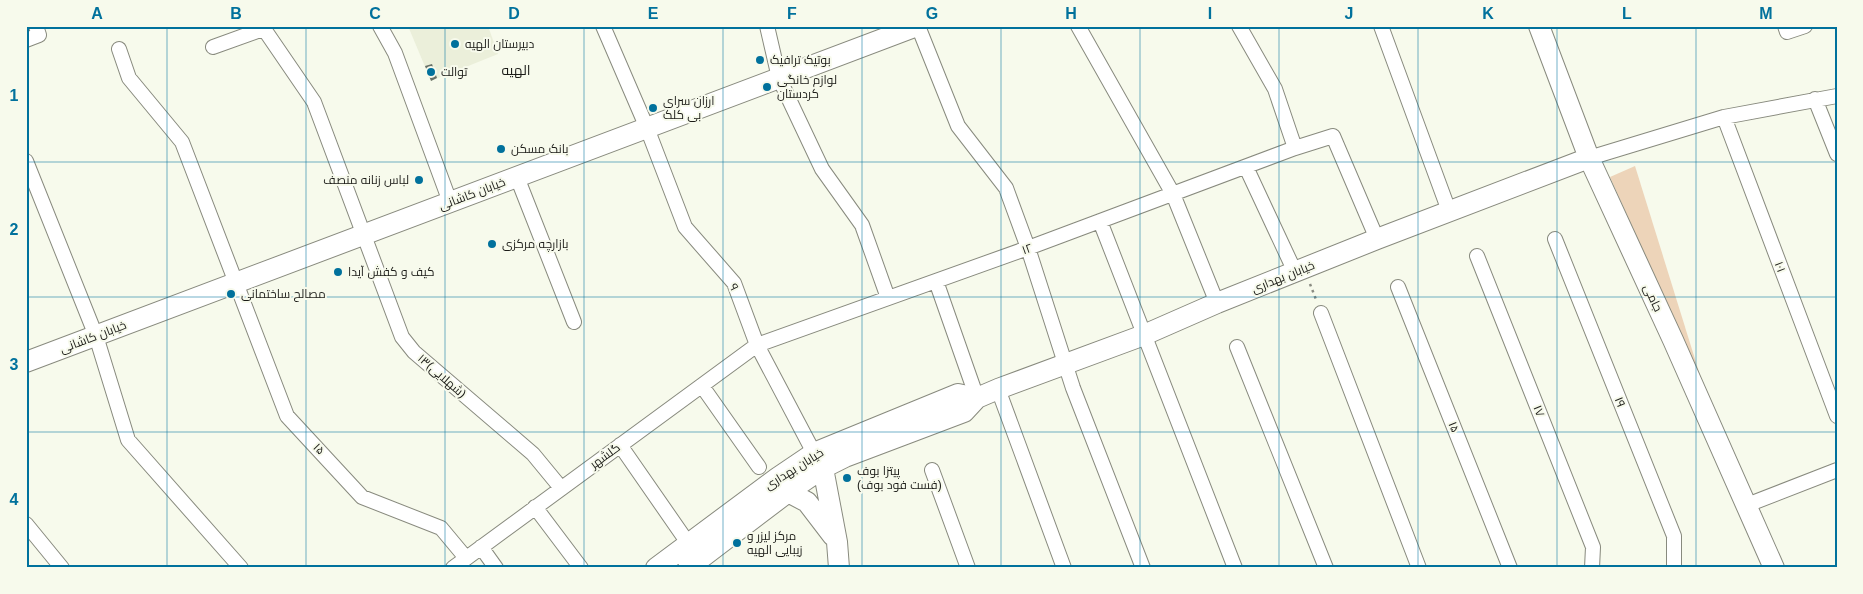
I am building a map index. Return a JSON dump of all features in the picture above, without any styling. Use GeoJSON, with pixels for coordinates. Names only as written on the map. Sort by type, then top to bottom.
{"type":"FeatureCollection","features":[{"type":"Feature","properties":{"kind":"street"},"geometry":{"type":"LineString","coordinates":[[380,26],[395,53],[450,202]]}},
{"type":"Feature","properties":{"kind":"street","name":"۹"},"geometry":{"type":"LineString","coordinates":[[604,26],[647,128],[685,227],[734,283],[757,345],[818,461]]}},
{"type":"Feature","properties":{"kind":"street"},"geometry":{"type":"LineString","coordinates":[[767,26],[779,78],[822,169],[862,225],[888,298]]}},
{"type":"Feature","properties":{"kind":"street"},"geometry":{"type":"LineString","coordinates":[[918,26],[958,126],[1006,188],[1028,248],[1065,363],[1142,568]]}},
{"type":"Feature","properties":{"kind":"street","name":"خیابان کاشانی"},"geometry":{"type":"LineString","coordinates":[[26,362],[918,26]]}},
{"type":"Feature","properties":{"kind":"street"},"geometry":{"type":"LineString","coordinates":[[1078,26],[1173,194],[1217,303]]}},
{"type":"Feature","properties":{"kind":"street"},"geometry":{"type":"LineString","coordinates":[[1239,26],[1275,89],[1295,148]]}},
{"type":"Feature","properties":{"kind":"street"},"geometry":{"type":"LineString","coordinates":[[1381,26],[1450,211]]}},
{"type":"Feature","properties":{"kind":"street","name":"جامی"},"geometry":{"type":"LineString","coordinates":[[1539,26],[1589,158],[1747,505],[1770,565]]}},
{"type":"Feature","properties":{"kind":"street"},"geometry":{"type":"LineString","coordinates":[[1785,26],[1787,32],[1805,26]]}},
{"type":"Feature","properties":{"kind":"street"},"geometry":{"type":"LineString","coordinates":[[213,48],[262,28]]}},
{"type":"Feature","properties":{"kind":"street","name":"۱۳(شهلایی)"},"geometry":{"type":"LineString","coordinates":[[262,28],[314,102],[402,336],[414,352],[533,454],[561,488]]}},
{"type":"Feature","properties":{"kind":"street"},"geometry":{"type":"LineString","coordinates":[[119,49],[129,78],[182,142],[236,283]]}},
{"type":"Feature","properties":{"kind":"street"},"geometry":{"type":"LineString","coordinates":[[1589,158],[1724,117],[1837,96]]}},
{"type":"Feature","properties":{"kind":"street"},"geometry":{"type":"LineString","coordinates":[[1815,99],[1837,154]]}},
{"type":"Feature","properties":{"kind":"street","name":"۱۰۱"},"geometry":{"type":"LineString","coordinates":[[1724,117],[1837,416]]}},
{"type":"Feature","properties":{"kind":"street","name":"۱۲"},"geometry":{"type":"LineString","coordinates":[[757,345],[1028,248],[1295,148],[1333,136],[1377,239]]}},
{"type":"Feature","properties":{"kind":"street","name":"خیابان بهداری"},"geometry":{"type":"LineString","coordinates":[[656,568],[688,543],[783,485],[818,461],[845,457],[964,412],[977,398],[998,389],[1144,335],[1217,303],[1377,239],[1589,158]]}},
{"type":"Feature","properties":{"kind":"street"},"geometry":{"type":"LineString","coordinates":[[26,161],[96,336],[128,440],[241,568]]}},
{"type":"Feature","properties":{"kind":"street"},"geometry":{"type":"LineString","coordinates":[[1246,167],[1300,270]]}},
{"type":"Feature","properties":{"kind":"street"},"geometry":{"type":"LineString","coordinates":[[517,177],[574,322]]}},
{"type":"Feature","properties":{"kind":"street"},"geometry":{"type":"LineString","coordinates":[[1100,221],[1235,568]]}},
{"type":"Feature","properties":{"kind":"street","name":"۱۹"},"geometry":{"type":"LineString","coordinates":[[1555,239],[1674,536],[1674,568]]}},
{"type":"Feature","properties":{"kind":"street","name":"۱۷"},"geometry":{"type":"LineString","coordinates":[[1477,256],[1593,547],[1592,568]]}},
{"type":"Feature","properties":{"kind":"street"},"geometry":{"type":"LineString","coordinates":[[936,281],[977,398]]}},
{"type":"Feature","properties":{"kind":"street","name":"۱۵"},"geometry":{"type":"LineString","coordinates":[[236,283],[287,416],[362,497],[442,528],[466,558]]}},
{"type":"Feature","properties":{"kind":"street","name":"۱۵"},"geometry":{"type":"LineString","coordinates":[[1398,287],[1510,568]]}},
{"type":"Feature","properties":{"kind":"street"},"geometry":{"type":"LineString","coordinates":[[1321,313],[1419,568]]}},
{"type":"Feature","properties":{"kind":"street","name":"گلشهر"},"geometry":{"type":"LineString","coordinates":[[453,568],[757,345]]}},
{"type":"Feature","properties":{"kind":"street"},"geometry":{"type":"LineString","coordinates":[[1237,347],[1326,568]]}},
{"type":"Feature","properties":{"kind":"street"},"geometry":{"type":"LineString","coordinates":[[702,386],[759,467]]}},
{"type":"Feature","properties":{"kind":"street"},"geometry":{"type":"LineString","coordinates":[[998,389],[1064,568]]}},
{"type":"Feature","properties":{"kind":"street"},"geometry":{"type":"LineString","coordinates":[[620,445],[688,543]]}},
{"type":"Feature","properties":{"kind":"street"},"geometry":{"type":"LineString","coordinates":[[818,461],[837,542],[839,568]]}},
{"type":"Feature","properties":{"kind":"street"},"geometry":{"type":"LineString","coordinates":[[932,470],[968,568]]}},
{"type":"Feature","properties":{"kind":"street"},"geometry":{"type":"LineString","coordinates":[[1747,505],[1837,470]]}},
{"type":"Feature","properties":{"kind":"street"},"geometry":{"type":"LineString","coordinates":[[783,485],[807,502],[837,542]]}},
{"type":"Feature","properties":{"kind":"street","name":"خیابان بهداری"},"geometry":{"type":"LineString","coordinates":[[688,568],[783,485]]}},
{"type":"Feature","properties":{"kind":"street"},"geometry":{"type":"LineString","coordinates":[[535,507],[581,568]]}},
{"type":"Feature","properties":{"kind":"street"},"geometry":{"type":"LineString","coordinates":[[26,524],[62,568]]}},
{"type":"Feature","properties":{"kind":"street"},"geometry":{"type":"LineString","coordinates":[[481,547],[496,568]]}},
{"type":"Feature","properties":{"kind":"path"},"geometry":{"type":"LineString","coordinates":[[1300,270],[1321,313]]}},
{"type":"Feature","properties":{"kind":"shaded area","name":"دبیرستان الهیه"},"geometry":{"type":"Polygon","coordinates":[[[408,26],[488,26],[498,54],[431,81],[408,26]]]}},
{"type":"Feature","properties":{"kind":"shaded area"},"geometry":{"type":"Polygon","coordinates":[[[1635,166],[1704,388],[1610,177],[1635,166]]]}},
{"type":"Feature","properties":{"kind":"building","name":"توالت"},"geometry":{"type":"Polygon","coordinates":[[[432,64],[437,78],[431,81],[425,66],[432,64]]]}},
{"type":"Feature","properties":{"kind":"place","name":"دبیرستان الهیه"},"geometry":{"type":"Point","coordinates":[455,44]}},
{"type":"Feature","properties":{"kind":"place","name":"بوتیک ترافیک"},"geometry":{"type":"Point","coordinates":[760,60]}},
{"type":"Feature","properties":{"kind":"place","name":"توالت"},"geometry":{"type":"Point","coordinates":[431,72]}},
{"type":"Feature","properties":{"kind":"place","name":"لوازم خانگی کردستان"},"geometry":{"type":"Point","coordinates":[767,87]}},
{"type":"Feature","properties":{"kind":"place","name":"ارزان سرای بی کلک"},"geometry":{"type":"Point","coordinates":[653,108]}},
{"type":"Feature","properties":{"kind":"place","name":"بانک مسکن"},"geometry":{"type":"Point","coordinates":[501,149]}},
{"type":"Feature","properties":{"kind":"place","name":"لباس زنانه منصف"},"geometry":{"type":"Point","coordinates":[419,180]}},
{"type":"Feature","properties":{"kind":"place","name":"بازارچه مرکزی"},"geometry":{"type":"Point","coordinates":[492,244]}},
{"type":"Feature","properties":{"kind":"place","name":"کیف و کفش آیدا"},"geometry":{"type":"Point","coordinates":[338,272]}},
{"type":"Feature","properties":{"kind":"place","name":"مصالح ساختمانی"},"geometry":{"type":"Point","coordinates":[231,294]}},
{"type":"Feature","properties":{"kind":"place","name":"پیتزا بوف (فست فود بوف)"},"geometry":{"type":"Point","coordinates":[847,478]}},
{"type":"Feature","properties":{"kind":"place","name":"مرکز لیزر و زیبایی الهیه"},"geometry":{"type":"Point","coordinates":[737,543]}},
{"type":"Feature","properties":{"kind":"district","name":"الهیه"},"geometry":{"type":"Point","coordinates":[516,70]}}]}
